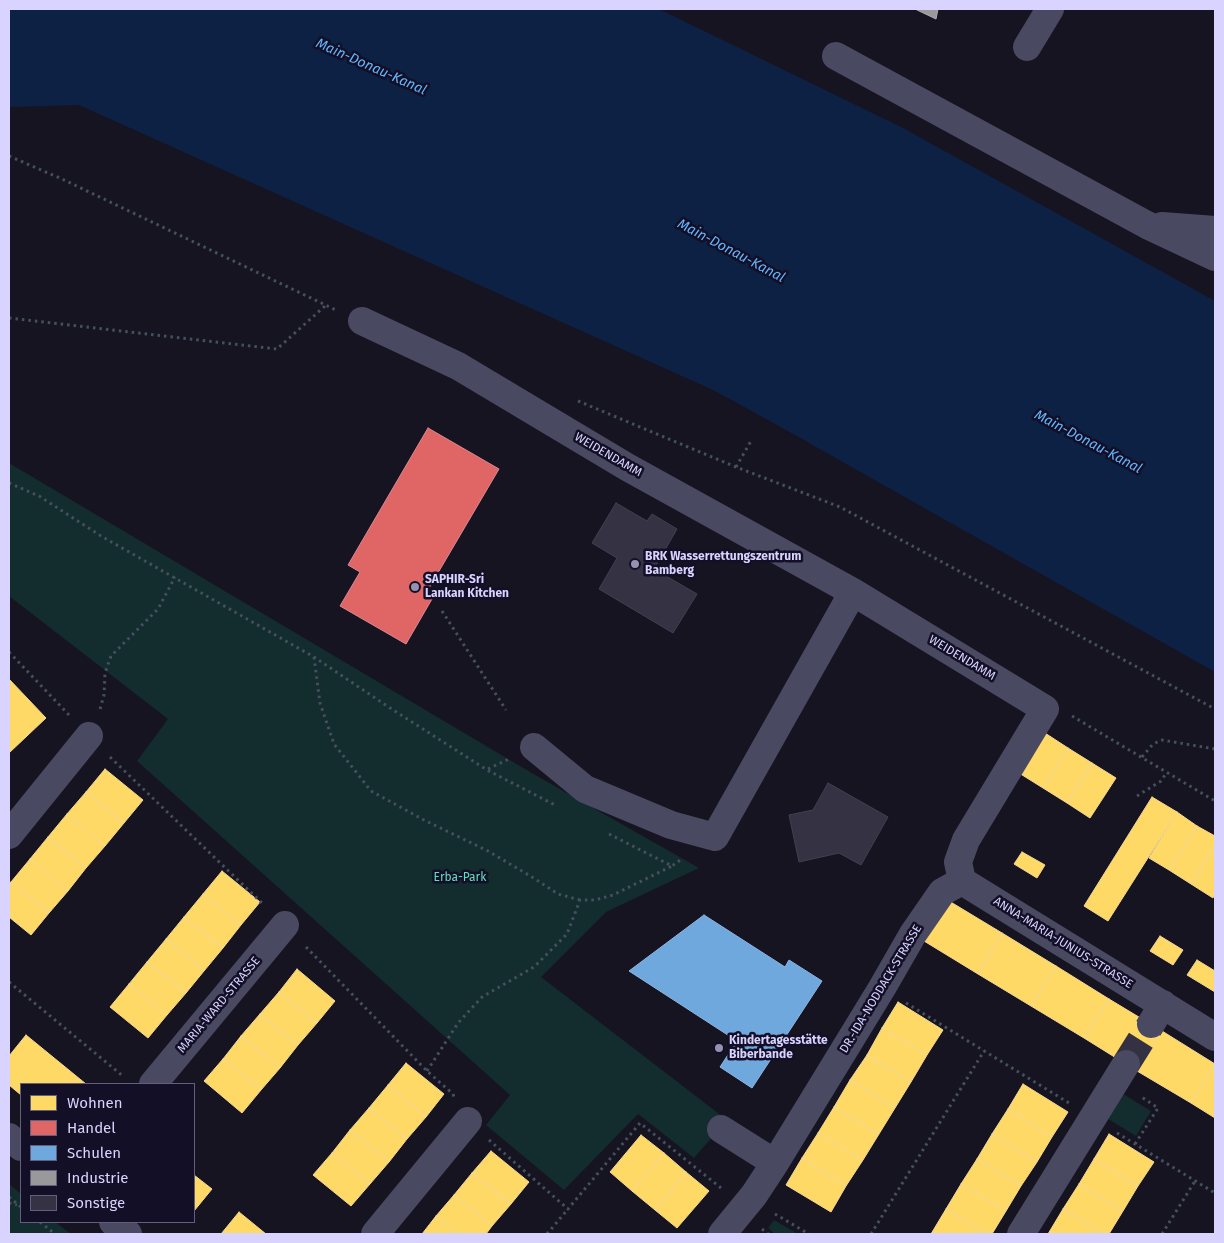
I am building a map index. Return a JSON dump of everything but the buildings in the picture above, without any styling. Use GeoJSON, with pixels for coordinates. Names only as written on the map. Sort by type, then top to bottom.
{"type":"FeatureCollection","features":[{"type":"Feature","properties":{"kind":"street"},"geometry":{"type":"LineString","coordinates":[[1027,47],[1050,9]]}},
{"type":"Feature","properties":{"kind":"street"},"geometry":{"type":"LineString","coordinates":[[836,56],[1147,225],[1215,257]]}},
{"type":"Feature","properties":{"kind":"street"},"geometry":{"type":"LineString","coordinates":[[1147,225],[1215,230]]}},
{"type":"Feature","properties":{"kind":"street","name":"WEIDENDAMM"},"geometry":{"type":"LineString","coordinates":[[362,321],[458,366],[627,467],[853,592],[1045,709]]}},
{"type":"Feature","properties":{"kind":"street"},"geometry":{"type":"LineString","coordinates":[[534,747],[585,788],[671,825],[715,837],[853,592]]}},
{"type":"Feature","properties":{"kind":"street"},"geometry":{"type":"LineString","coordinates":[[962,881],[958,862],[966,840],[1045,709]]}},
{"type":"Feature","properties":{"kind":"street"},"geometry":{"type":"LineString","coordinates":[[9,836],[89,736]]}},
{"type":"Feature","properties":{"kind":"street","name":"DR.-IDA-NODDACK-STRASSE"},"geometry":{"type":"LineString","coordinates":[[748,1203],[775,1163],[913,934],[942,892],[962,881]]}},
{"type":"Feature","properties":{"kind":"street","name":"ANNA-MARIA-JUNIUS-STRASSE"},"geometry":{"type":"LineString","coordinates":[[962,881],[1157,1014],[1215,1037]]}},
{"type":"Feature","properties":{"kind":"street","name":"MARIA-WARD-STRASSE"},"geometry":{"type":"LineString","coordinates":[[154,1083],[284,925]]}},
{"type":"Feature","properties":{"kind":"street"},"geometry":{"type":"LineString","coordinates":[[1021,1234],[1121,1073]]}},
{"type":"Feature","properties":{"kind":"street"},"geometry":{"type":"LineString","coordinates":[[375,1234],[468,1121]]}},
{"type":"Feature","properties":{"kind":"street"},"geometry":{"type":"LineString","coordinates":[[721,1129],[775,1163]]}},
{"type":"Feature","properties":{"kind":"street"},"geometry":{"type":"LineString","coordinates":[[9,1137],[20,1146]]}},
{"type":"Feature","properties":{"kind":"street"},"geometry":{"type":"LineString","coordinates":[[722,1234],[748,1203]]}},
{"type":"Feature","properties":{"kind":"street"},"geometry":{"type":"LineString","coordinates":[[114,1223],[128,1234]]}},
{"type":"Feature","properties":{"kind":"path"},"geometry":{"type":"LineString","coordinates":[[9,156],[325,306],[362,321]]}},
{"type":"Feature","properties":{"kind":"path"},"geometry":{"type":"LineString","coordinates":[[9,318],[278,349],[325,306]]}},
{"type":"Feature","properties":{"kind":"path"},"geometry":{"type":"LineString","coordinates":[[573,399],[736,467],[840,507],[1215,709]]}},
{"type":"Feature","properties":{"kind":"path"},"geometry":{"type":"LineString","coordinates":[[736,467],[751,441]]}},
{"type":"Feature","properties":{"kind":"path"},"geometry":{"type":"LineString","coordinates":[[9,483],[39,496],[101,536],[314,657],[487,770],[561,808]]}},
{"type":"Feature","properties":{"kind":"path"},"geometry":{"type":"LineString","coordinates":[[89,736],[104,695],[105,673],[111,656],[158,609],[175,577]]}},
{"type":"Feature","properties":{"kind":"path"},"geometry":{"type":"LineString","coordinates":[[442,611],[506,710]]}},
{"type":"Feature","properties":{"kind":"path"},"geometry":{"type":"LineString","coordinates":[[9,652],[89,736],[284,925],[427,1071],[453,1094],[468,1121],[568,1209]]}},
{"type":"Feature","properties":{"kind":"path"},"geometry":{"type":"LineString","coordinates":[[314,657],[320,703],[334,744],[371,791],[424,820],[488,851],[558,894],[580,900],[595,900],[613,895],[672,866],[715,837]]}},
{"type":"Feature","properties":{"kind":"path"},"geometry":{"type":"LineString","coordinates":[[1045,709],[1055,706],[1215,801]]}},
{"type":"Feature","properties":{"kind":"path"},"geometry":{"type":"LineString","coordinates":[[1142,757],[1153,744],[1162,740],[1215,749]]}},
{"type":"Feature","properties":{"kind":"path"},"geometry":{"type":"LineString","coordinates":[[1137,796],[1161,781],[1167,772]]}},
{"type":"Feature","properties":{"kind":"path"},"geometry":{"type":"LineString","coordinates":[[608,833],[672,866]]}},
{"type":"Feature","properties":{"kind":"path"},"geometry":{"type":"LineString","coordinates":[[427,1071],[458,1023],[482,998],[534,967],[567,934],[580,900]]}},
{"type":"Feature","properties":{"kind":"path"},"geometry":{"type":"LineString","coordinates":[[9,982],[125,1078]]}},
{"type":"Feature","properties":{"kind":"path"},"geometry":{"type":"LineString","coordinates":[[882,988],[1215,1193]]}},
{"type":"Feature","properties":{"kind":"path"},"geometry":{"type":"LineString","coordinates":[[871,1234],[984,1051]]}},
{"type":"Feature","properties":{"kind":"path"},"geometry":{"type":"LineString","coordinates":[[1121,1073],[1158,1108],[1136,1144]]}},
{"type":"Feature","properties":{"kind":"path"},"geometry":{"type":"LineString","coordinates":[[547,1234],[640,1124],[748,1203],[809,1234]]}},
{"type":"Feature","properties":{"kind":"path"},"geometry":{"type":"LineString","coordinates":[[1162,1234],[1195,1181]]}},
{"type":"Feature","properties":{"kind":"path"},"geometry":{"type":"LineString","coordinates":[[9,1197],[20,1205]]}},
{"type":"Feature","properties":{"kind":"path"},"geometry":{"type":"LineString","coordinates":[[41,1223],[55,1234]]}},
{"type":"Feature","properties":{"kind":"green space","name":"Erba-Park"},"geometry":{"type":"Polygon","coordinates":[[[9,463],[530,772],[699,868],[606,912],[541,977],[727,1120],[694,1158],[638,1114],[564,1190],[486,1125],[510,1095],[137,761],[168,719],[9,596],[9,463]]]}},
{"type":"Feature","properties":{"kind":"green space"},"geometry":{"type":"Polygon","coordinates":[[[1123,1094],[1151,1111],[1136,1136],[1108,1119],[1123,1094]]]}},
{"type":"Feature","properties":{"kind":"green space"},"geometry":{"type":"Polygon","coordinates":[[[9,1184],[20,1193],[20,1223],[56,1223],[71,1234],[9,1234],[9,1184]]]}},
{"type":"Feature","properties":{"kind":"green space"},"geometry":{"type":"Polygon","coordinates":[[[774,1220],[798,1234],[775,1234],[768,1228],[774,1220]]]}},
{"type":"Feature","properties":{"kind":"water","name":"Main-Donau-Kanal"},"geometry":{"type":"Polygon","coordinates":[[[9,9],[659,9],[903,128],[1215,301],[1215,672],[713,390],[79,105],[9,107],[9,9]]]}},
{"type":"Feature","properties":{"kind":"pier"},"geometry":{"type":"Polygon","coordinates":[[[726,397],[809,443],[808,445],[725,399],[726,397]]]}},
{"type":"Feature","properties":{"kind":"tunnel"},"geometry":{"type":"LineString","coordinates":[[1126,1064],[1151,1024]]}},
{"type":"Feature","properties":{"kind":"place","name":"BRK Wasserrettungszentrum Bamberg"},"geometry":{"type":"Point","coordinates":[635,564]}},
{"type":"Feature","properties":{"kind":"place","name":"SAPHIR-Sri Lankan Kitchen"},"geometry":{"type":"Point","coordinates":[415,587]}},
{"type":"Feature","properties":{"kind":"place","name":"Kindertagesstätte Biberbande"},"geometry":{"type":"Point","coordinates":[719,1048]}}]}
